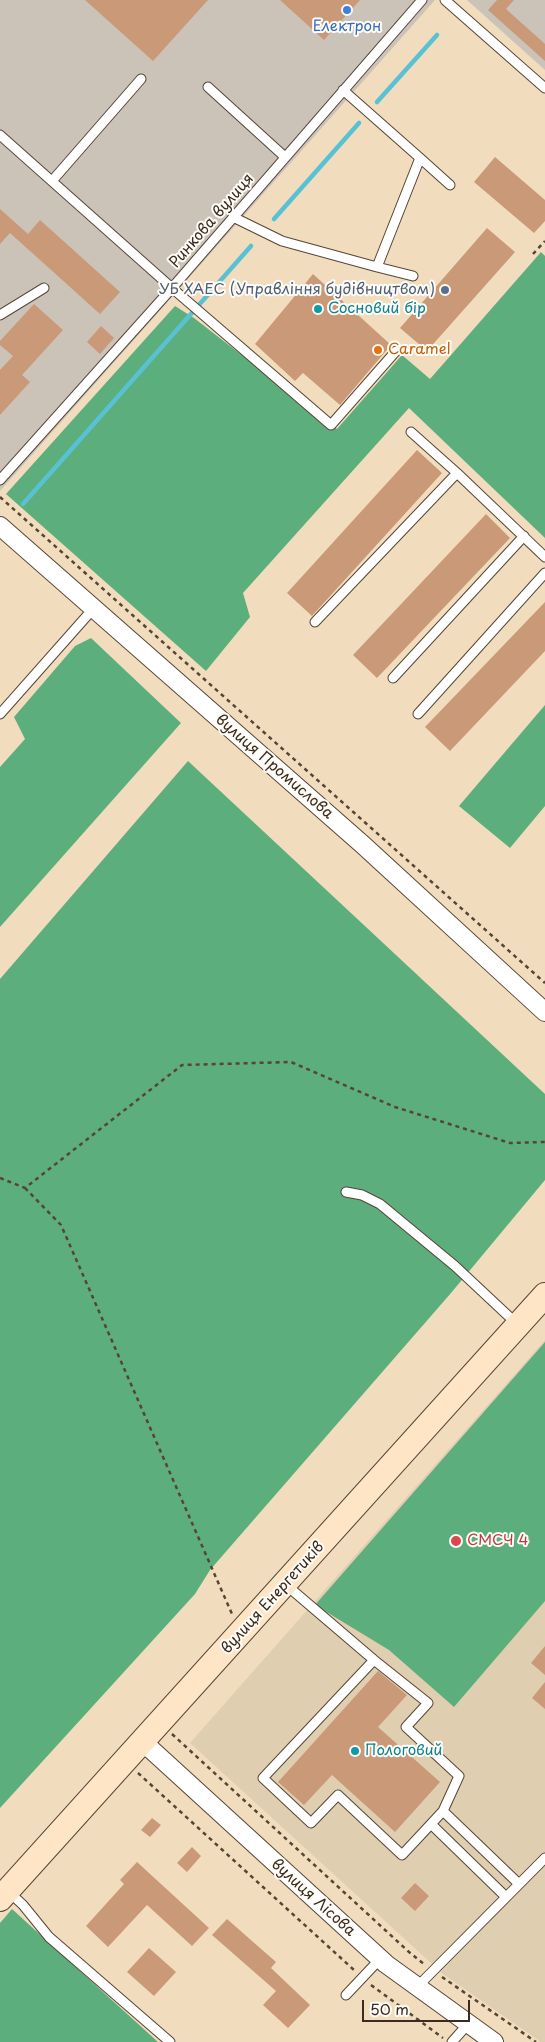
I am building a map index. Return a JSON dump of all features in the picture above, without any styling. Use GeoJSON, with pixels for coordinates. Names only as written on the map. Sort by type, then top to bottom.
{"type":"FeatureCollection","features":[{"type":"Feature","properties":{"kind":"main road","name":"вулиця Енергетиків"},"geometry":{"type":"LineString","coordinates":[[3,1891],[149,1747],[240,1634],[545,1295]]}},
{"type":"Feature","properties":{"kind":"street","name":"вулиця Промислова"},"geometry":{"type":"LineString","coordinates":[[0,526],[362,844],[545,1012]]}},
{"type":"Feature","properties":{"kind":"street","name":"вулиця Лісова"},"geometry":{"type":"LineString","coordinates":[[149,1747],[380,1959],[494,2042]]}},
{"type":"Feature","properties":{"kind":"lane","name":"Ринкова вулиця"},"geometry":{"type":"LineString","coordinates":[[0,480],[172,288],[422,0]]}},
{"type":"Feature","properties":{"kind":"lane"},"geometry":{"type":"LineString","coordinates":[[445,0],[545,88]]}},
{"type":"Feature","properties":{"kind":"lane"},"geometry":{"type":"LineString","coordinates":[[52,180],[141,79]]}},
{"type":"Feature","properties":{"kind":"lane"},"geometry":{"type":"LineString","coordinates":[[208,88],[285,157]]}},
{"type":"Feature","properties":{"kind":"lane"},"geometry":{"type":"LineString","coordinates":[[343,90],[450,185]]}},
{"type":"Feature","properties":{"kind":"lane"},"geometry":{"type":"LineString","coordinates":[[0,135],[172,288],[331,425],[396,351]]}},
{"type":"Feature","properties":{"kind":"lane"},"geometry":{"type":"LineString","coordinates":[[377,267],[420,158]]}},
{"type":"Feature","properties":{"kind":"lane"},"geometry":{"type":"LineString","coordinates":[[233,217],[282,241],[413,276]]}},
{"type":"Feature","properties":{"kind":"lane"},"geometry":{"type":"LineString","coordinates":[[0,315],[44,288]]}},
{"type":"Feature","properties":{"kind":"lane"},"geometry":{"type":"LineString","coordinates":[[411,432],[545,557]]}},
{"type":"Feature","properties":{"kind":"lane"},"geometry":{"type":"LineString","coordinates":[[315,622],[457,473]]}},
{"type":"Feature","properties":{"kind":"lane"},"geometry":{"type":"LineString","coordinates":[[393,678],[524,536]]}},
{"type":"Feature","properties":{"kind":"lane"},"geometry":{"type":"LineString","coordinates":[[418,714],[545,573]]}},
{"type":"Feature","properties":{"kind":"lane"},"geometry":{"type":"LineString","coordinates":[[0,714],[93,609]]}},
{"type":"Feature","properties":{"kind":"lane"},"geometry":{"type":"LineString","coordinates":[[346,1192],[362,1195],[380,1204],[455,1266],[518,1325]]}},
{"type":"Feature","properties":{"kind":"lane"},"geometry":{"type":"LineString","coordinates":[[285,1584],[428,1703],[406,1727],[459,1776],[443,1811],[402,1855],[338,1795],[311,1823],[263,1778],[374,1660]]}},
{"type":"Feature","properties":{"kind":"lane"},"geometry":{"type":"LineString","coordinates":[[443,1811],[519,1884]]}},
{"type":"Feature","properties":{"kind":"lane"},"geometry":{"type":"LineString","coordinates":[[431,1824],[506,1897]]}},
{"type":"Feature","properties":{"kind":"lane"},"geometry":{"type":"LineString","coordinates":[[417,1987],[545,1858]]}},
{"type":"Feature","properties":{"kind":"lane"},"geometry":{"type":"LineString","coordinates":[[3,1891],[23,1905],[49,1937],[170,2042]]}},
{"type":"Feature","properties":{"kind":"lane"},"geometry":{"type":"LineString","coordinates":[[346,1995],[380,1959]]}},
{"type":"Feature","properties":{"kind":"lane"},"geometry":{"type":"LineString","coordinates":[[450,2042],[468,2024]]}},
{"type":"Feature","properties":{"kind":"path"},"geometry":{"type":"LineString","coordinates":[[533,254],[545,241]]}},
{"type":"Feature","properties":{"kind":"path"},"geometry":{"type":"LineString","coordinates":[[0,497],[545,983]]}},
{"type":"Feature","properties":{"kind":"path"},"geometry":{"type":"LineString","coordinates":[[25,1188],[182,1065],[291,1062],[395,1107],[510,1143],[545,1142]]}},
{"type":"Feature","properties":{"kind":"path"},"geometry":{"type":"LineString","coordinates":[[0,1178],[25,1188],[61,1225],[240,1634]]}},
{"type":"Feature","properties":{"kind":"path"},"geometry":{"type":"LineString","coordinates":[[450,2042],[362,1978],[138,1773],[149,1747],[171,1733],[408,1952],[536,2042]]}},
{"type":"Feature","properties":{"kind":"shaded area"},"geometry":{"type":"Polygon","coordinates":[[[0,0],[435,0],[0,491],[0,0]]]}},
{"type":"Feature","properties":{"kind":"shaded area"},"geometry":{"type":"Polygon","coordinates":[[[467,0],[545,0],[545,70],[467,0]]]}},
{"type":"Feature","properties":{"kind":"shaded area","name":"СМСЧ 4"},"geometry":{"type":"Polygon","coordinates":[[[545,1340],[545,2042],[541,2042],[443,1974],[190,1743],[545,1340]]]}},
{"type":"Feature","properties":{"kind":"green space"},"geometry":{"type":"Polygon","coordinates":[[[541,252],[545,256],[545,538],[409,408],[243,593],[250,617],[206,671],[6,494],[175,306],[194,318],[337,429],[402,355],[430,379],[541,252]]]}},
{"type":"Feature","properties":{"kind":"green space"},"geometry":{"type":"Polygon","coordinates":[[[91,638],[181,723],[0,927],[0,767],[25,739],[14,717],[75,646],[91,638]]]}},
{"type":"Feature","properties":{"kind":"green space"},"geometry":{"type":"Polygon","coordinates":[[[545,705],[545,806],[510,848],[459,806],[545,705]]]}},
{"type":"Feature","properties":{"kind":"green space"},"geometry":{"type":"Polygon","coordinates":[[[188,761],[545,1094],[545,1180],[451,1293],[210,1570],[195,1594],[0,1808],[0,979],[188,761]]]}},
{"type":"Feature","properties":{"kind":"green space"},"geometry":{"type":"Polygon","coordinates":[[[545,1342],[545,1601],[454,1707],[389,1650],[315,1605],[545,1342]]]}},
{"type":"Feature","properties":{"kind":"green space"},"geometry":{"type":"Polygon","coordinates":[[[12,1909],[158,2042],[0,2042],[0,1923],[12,1909]]]}},
{"type":"Feature","properties":{"kind":"building"},"geometry":{"type":"Polygon","coordinates":[[[85,0],[208,0],[153,61],[85,0]]]}},
{"type":"Feature","properties":{"kind":"building"},"geometry":{"type":"Polygon","coordinates":[[[280,0],[360,0],[324,40],[280,0]]]}},
{"type":"Feature","properties":{"kind":"building"},"geometry":{"type":"Polygon","coordinates":[[[497,0],[514,0],[506,9],[545,44],[545,61],[488,10],[497,0]]]}},
{"type":"Feature","properties":{"kind":"building"},"geometry":{"type":"Polygon","coordinates":[[[495,157],[545,200],[545,221],[534,233],[474,182],[495,157]]]}},
{"type":"Feature","properties":{"kind":"building"},"geometry":{"type":"Polygon","coordinates":[[[0,209],[28,234],[40,220],[120,292],[100,314],[10,233],[0,244],[0,209]]]}},
{"type":"Feature","properties":{"kind":"building"},"geometry":{"type":"Polygon","coordinates":[[[487,228],[515,252],[427,351],[400,328],[487,228]]]}},
{"type":"Feature","properties":{"kind":"building","name":"Сосновий бір"},"geometry":{"type":"Polygon","coordinates":[[[313,274],[391,345],[340,405],[303,373],[295,381],[255,344],[313,274]]]}},
{"type":"Feature","properties":{"kind":"building"},"geometry":{"type":"Polygon","coordinates":[[[34,304],[63,330],[22,375],[30,382],[0,415],[0,370],[13,356],[0,345],[0,341],[34,304]]]}},
{"type":"Feature","properties":{"kind":"building"},"geometry":{"type":"Polygon","coordinates":[[[101,326],[114,338],[100,354],[87,342],[101,326]]]}},
{"type":"Feature","properties":{"kind":"building"},"geometry":{"type":"Polygon","coordinates":[[[417,450],[442,473],[312,616],[287,593],[417,450]]]}},
{"type":"Feature","properties":{"kind":"building"},"geometry":{"type":"Polygon","coordinates":[[[486,514],[510,538],[377,678],[353,655],[486,514]]]}},
{"type":"Feature","properties":{"kind":"building"},"geometry":{"type":"Polygon","coordinates":[[[545,602],[545,651],[450,751],[425,727],[545,602]]]}},
{"type":"Feature","properties":{"kind":"building"},"geometry":{"type":"Polygon","coordinates":[[[545,1646],[545,1675],[531,1663],[545,1646]]]}},
{"type":"Feature","properties":{"kind":"building","name":"Пологовий"},"geometry":{"type":"Polygon","coordinates":[[[378,1671],[407,1695],[378,1727],[440,1782],[395,1832],[332,1775],[304,1805],[278,1782],[378,1671]]]}},
{"type":"Feature","properties":{"kind":"building"},"geometry":{"type":"Polygon","coordinates":[[[545,1682],[545,1709],[532,1698],[545,1682]]]}},
{"type":"Feature","properties":{"kind":"building"},"geometry":{"type":"Polygon","coordinates":[[[152,1818],[161,1825],[150,1837],[141,1830],[152,1818]]]}},
{"type":"Feature","properties":{"kind":"building"},"geometry":{"type":"Polygon","coordinates":[[[192,1847],[201,1856],[187,1872],[177,1863],[192,1847]]]}},
{"type":"Feature","properties":{"kind":"building"},"geometry":{"type":"Polygon","coordinates":[[[137,1862],[209,1928],[192,1946],[147,1905],[108,1947],[86,1926],[124,1884],[120,1880],[137,1862]]]}},
{"type":"Feature","properties":{"kind":"building"},"geometry":{"type":"Polygon","coordinates":[[[415,1883],[429,1896],[415,1911],[401,1898],[415,1883]]]}},
{"type":"Feature","properties":{"kind":"building"},"geometry":{"type":"Polygon","coordinates":[[[227,1919],[276,1962],[271,1968],[310,2005],[288,2028],[263,2005],[276,1991],[212,1935],[227,1919]]]}},
{"type":"Feature","properties":{"kind":"building"},"geometry":{"type":"Polygon","coordinates":[[[149,1948],[176,1972],[154,1996],[127,1972],[149,1948]]]}},
{"type":"Feature","properties":{"kind":"waterway"},"geometry":{"type":"LineString","coordinates":[[377,102],[437,35]]}},
{"type":"Feature","properties":{"kind":"waterway"},"geometry":{"type":"LineString","coordinates":[[274,219],[359,123]]}},
{"type":"Feature","properties":{"kind":"waterway"},"geometry":{"type":"LineString","coordinates":[[23,504],[251,246]]}},
{"type":"Feature","properties":{"kind":"place","name":"Електрон"},"geometry":{"type":"Point","coordinates":[347,10]}},
{"type":"Feature","properties":{"kind":"place","name":"УБ ХАЕС (Управління будівництвом)"},"geometry":{"type":"Point","coordinates":[445,290]}},
{"type":"Feature","properties":{"kind":"place","name":"Сосновий бір"},"geometry":{"type":"Point","coordinates":[318,309]}},
{"type":"Feature","properties":{"kind":"place","name":"Caramel"},"geometry":{"type":"Point","coordinates":[378,350]}},
{"type":"Feature","properties":{"kind":"place","name":"СМСЧ 4"},"geometry":{"type":"Point","coordinates":[456,1541]}},
{"type":"Feature","properties":{"kind":"place","name":"Пологовий"},"geometry":{"type":"Point","coordinates":[355,1751]}}]}
